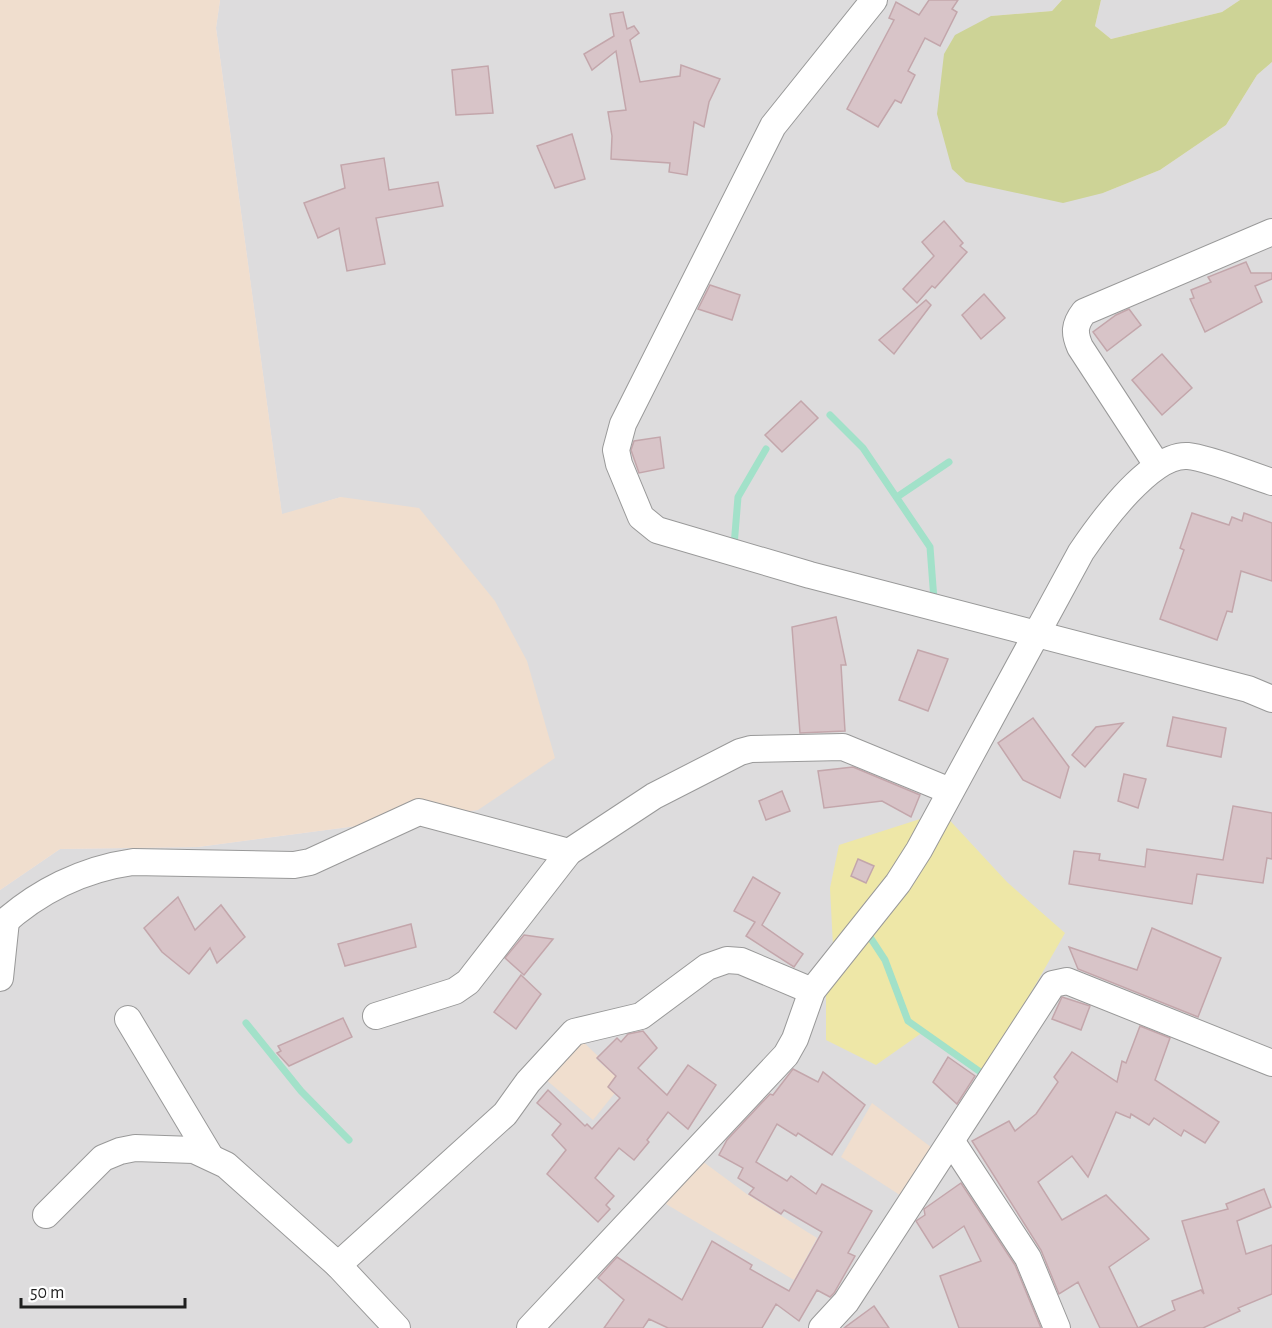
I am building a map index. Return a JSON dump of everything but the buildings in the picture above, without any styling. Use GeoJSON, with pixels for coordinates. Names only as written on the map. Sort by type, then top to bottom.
{"type":"FeatureCollection","features":[{"type":"Feature","properties":{"kind":"street"},"geometry":{"type":"LineString","coordinates":[[874,0],[769,133],[623,424],[616,450],[619,464],[641,517],[657,530],[810,575],[1248,689],[1272,699]]}},
{"type":"Feature","properties":{"kind":"street"},"geometry":{"type":"LineString","coordinates":[[1157,465],[1080,347],[1074,334],[1077,321],[1084,312],[1272,232]]}},
{"type":"Feature","properties":{"kind":"street"},"geometry":{"type":"LineString","coordinates":[[530,1328],[786,1055],[795,1039],[812,991],[898,883],[1095,531],[1157,465],[1170,459],[1187,456],[1272,482]]}},
{"type":"Feature","properties":{"kind":"street"},"geometry":{"type":"LineString","coordinates":[[376,1016],[455,991],[468,982],[569,852],[654,796],[751,749],[843,747],[950,791]]}},
{"type":"Feature","properties":{"kind":"street"},"geometry":{"type":"LineString","coordinates":[[0,978],[3,923],[48,891],[107,866],[133,862],[294,864],[310,862],[419,812],[569,852]]}},
{"type":"Feature","properties":{"kind":"street"},"geometry":{"type":"LineString","coordinates":[[338,1265],[505,1114],[528,1082],[574,1032],[641,1016],[707,967],[727,960],[741,961],[812,991]]}},
{"type":"Feature","properties":{"kind":"street"},"geometry":{"type":"LineString","coordinates":[[822,1328],[846,1302],[952,1142],[1048,989],[1060,981],[1067,981],[1272,1063]]}},
{"type":"Feature","properties":{"kind":"street"},"geometry":{"type":"LineString","coordinates":[[128,1019],[210,1156]]}},
{"type":"Feature","properties":{"kind":"street"},"geometry":{"type":"LineString","coordinates":[[952,1142],[1028,1258],[1057,1328]]}},
{"type":"Feature","properties":{"kind":"street"},"geometry":{"type":"LineString","coordinates":[[46,1215],[103,1158],[135,1148],[194,1150],[226,1165],[338,1265],[398,1328]]}},
{"type":"Feature","properties":{"kind":"shaded area"},"geometry":{"type":"Polygon","coordinates":[[[0,0],[220,0],[216,28],[282,514],[341,497],[419,508],[495,601],[527,661],[555,758],[478,810],[198,847],[60,849],[0,890],[0,0]]]}},
{"type":"Feature","properties":{"kind":"shaded area"},"geometry":{"type":"Polygon","coordinates":[[[220,0],[1062,0],[1052,11],[991,16],[1103,193],[1160,170],[1226,125],[1257,75],[1272,62],[1272,1328],[0,1328],[0,890],[60,849],[198,847],[478,810],[341,497],[282,515],[216,28],[220,0]]]}},
{"type":"Feature","properties":{"kind":"shaded area"},"geometry":{"type":"Polygon","coordinates":[[[1101,0],[1240,0],[1222,12],[1111,39],[1095,26],[1101,0]]]}},
{"type":"Feature","properties":{"kind":"shaded area"},"geometry":{"type":"Polygon","coordinates":[[[942,812],[1007,882],[1065,933],[985,1073],[923,1032],[876,1065],[826,1040],[826,988],[834,965],[830,888],[839,845],[942,812]]]}},
{"type":"Feature","properties":{"kind":"shaded area"},"geometry":{"type":"Polygon","coordinates":[[[576,1035],[598,1056],[596,1059],[623,1083],[593,1120],[537,1072],[576,1035]]]}},
{"type":"Feature","properties":{"kind":"shaded area"},"geometry":{"type":"Polygon","coordinates":[[[872,1103],[935,1150],[906,1199],[841,1157],[872,1103]]]}},
{"type":"Feature","properties":{"kind":"shaded area"},"geometry":{"type":"Polygon","coordinates":[[[694,1155],[748,1195],[817,1238],[794,1280],[666,1204],[694,1155]]]}},
{"type":"Feature","properties":{"kind":"green space"},"geometry":{"type":"Polygon","coordinates":[[[1062,0],[1101,0],[1095,26],[1111,39],[1222,12],[1240,0],[1272,0],[1272,62],[1257,75],[1226,125],[1160,170],[1103,193],[1063,203],[966,182],[952,169],[937,114],[944,54],[955,35],[991,16],[1052,11],[1062,0]]]}},
{"type":"Feature","properties":{"kind":"waterway"},"geometry":{"type":"LineString","coordinates":[[830,415],[863,448],[930,547],[934,600]]}},
{"type":"Feature","properties":{"kind":"waterway"},"geometry":{"type":"LineString","coordinates":[[734,546],[738,497],[766,449]]}},
{"type":"Feature","properties":{"kind":"waterway"},"geometry":{"type":"LineString","coordinates":[[897,497],[949,462]]}},
{"type":"Feature","properties":{"kind":"waterway"},"geometry":{"type":"LineString","coordinates":[[866,931],[885,960],[908,1021],[986,1076]]}},
{"type":"Feature","properties":{"kind":"waterway"},"geometry":{"type":"LineString","coordinates":[[246,1023],[301,1091],[349,1140]]}}]}
